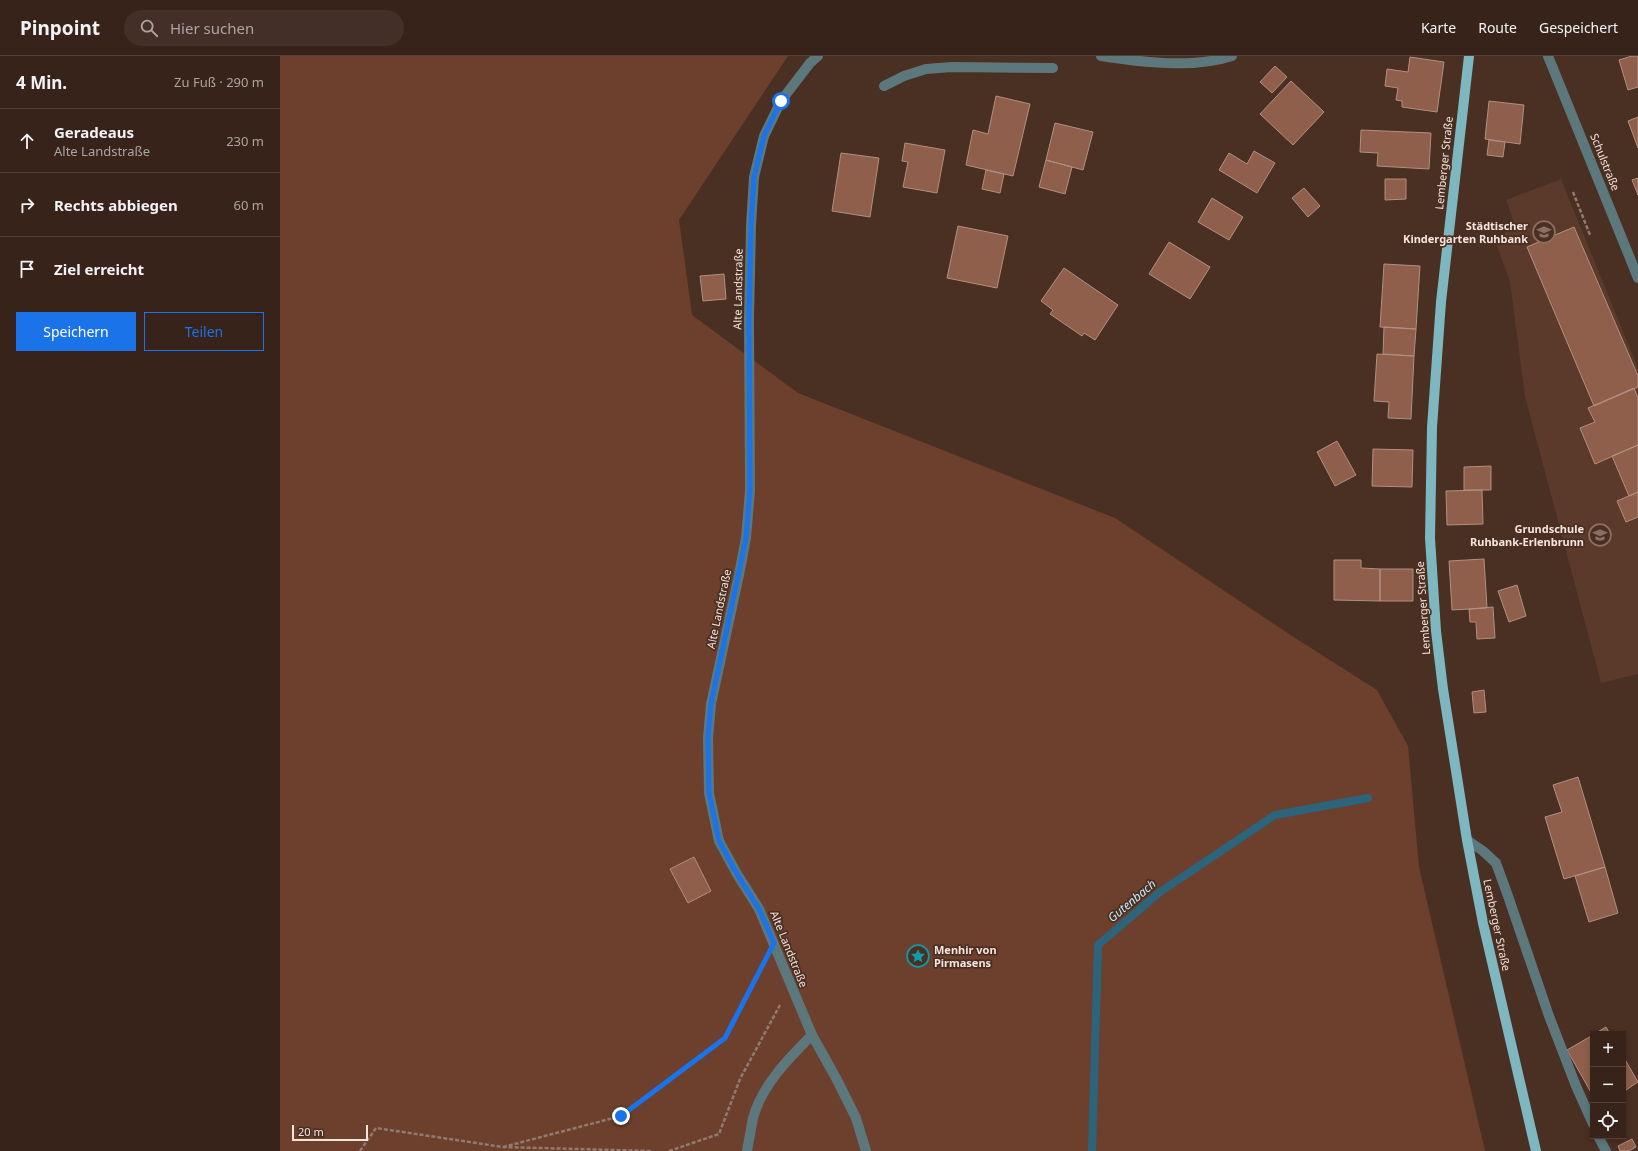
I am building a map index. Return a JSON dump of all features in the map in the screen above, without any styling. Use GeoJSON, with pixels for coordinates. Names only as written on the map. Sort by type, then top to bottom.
{"type":"FeatureCollection","features":[{"type":"Feature","properties":{"kind":"main road","name":"Lemberger Straße"},"geometry":{"type":"LineString","coordinates":[[1469,56],[1441,302],[1432,427],[1430,538],[1436,631],[1442,682],[1467,840],[1483,923],[1536,1151]]}},
{"type":"Feature","properties":{"kind":"street","name":"Alte Landstraße"},"geometry":{"type":"LineString","coordinates":[[818,56],[810,63],[781,101],[764,136],[754,177],[751,226],[749,319],[750,490],[746,538],[711,704],[708,738],[709,793],[719,841],[737,874],[759,909],[774,943],[790,986],[812,1035],[856,1118],[866,1151]]}},
{"type":"Feature","properties":{"kind":"street"},"geometry":{"type":"LineString","coordinates":[[1101,56],[1134,61],[1204,62],[1232,56]]}},
{"type":"Feature","properties":{"kind":"street","name":"Schulstraße"},"geometry":{"type":"LineString","coordinates":[[1548,56],[1638,278]]}},
{"type":"Feature","properties":{"kind":"street"},"geometry":{"type":"LineString","coordinates":[[884,86],[904,76],[926,69],[952,67],[1053,68]]}},
{"type":"Feature","properties":{"kind":"street"},"geometry":{"type":"LineString","coordinates":[[1467,840],[1483,851],[1496,863],[1549,1016],[1576,1086],[1590,1117]]}},
{"type":"Feature","properties":{"kind":"street"},"geometry":{"type":"LineString","coordinates":[[747,1151],[754,1117],[761,1096],[777,1073],[812,1035]]}},
{"type":"Feature","properties":{"kind":"street"},"geometry":{"type":"LineString","coordinates":[[1600,1139],[1606,1151]]}},
{"type":"Feature","properties":{"kind":"path"},"geometry":{"type":"LineString","coordinates":[[1573,192],[1590,235]]}},
{"type":"Feature","properties":{"kind":"path"},"geometry":{"type":"LineString","coordinates":[[503,1147],[621,1116],[719,1043],[725,1038],[774,943]]}},
{"type":"Feature","properties":{"kind":"path"},"geometry":{"type":"LineString","coordinates":[[669,1151],[719,1134],[740,1079],[790,986]]}},
{"type":"Feature","properties":{"kind":"path"},"geometry":{"type":"LineString","coordinates":[[360,1151],[376,1128],[503,1147],[651,1151]]}},
{"type":"Feature","properties":{"kind":"shaded area"},"geometry":{"type":"Polygon","coordinates":[[[280,56],[788,56],[679,220],[692,315],[798,393],[1115,518],[1292,636],[1377,690],[1408,746],[1419,867],[1485,1151],[280,1151],[280,56]]]}},
{"type":"Feature","properties":{"kind":"shaded area","name":"Grundschule Ruhbank-Erlenbrunn"},"geometry":{"type":"Polygon","coordinates":[[[1561,179],[1638,368],[1638,674],[1601,683],[1525,397],[1510,282],[1494,237],[1516,228],[1506,200],[1561,179]]]}},
{"type":"Feature","properties":{"kind":"building"},"geometry":{"type":"Polygon","coordinates":[[[1632,56],[1638,56],[1638,87],[1628,90],[1619,60],[1632,56]]]}},
{"type":"Feature","properties":{"kind":"building"},"geometry":{"type":"Polygon","coordinates":[[[1410,57],[1444,62],[1437,112],[1402,107],[1402,101],[1396,100],[1398,88],[1385,86],[1387,69],[1408,72],[1410,57]]]}},
{"type":"Feature","properties":{"kind":"building"},"geometry":{"type":"Polygon","coordinates":[[[1275,66],[1287,77],[1272,93],[1260,82],[1275,66]]]}},
{"type":"Feature","properties":{"kind":"building"},"geometry":{"type":"Polygon","coordinates":[[[1291,81],[1324,112],[1293,145],[1260,114],[1291,81]]]}},
{"type":"Feature","properties":{"kind":"building"},"geometry":{"type":"Polygon","coordinates":[[[996,96],[1030,104],[1013,176],[966,165],[973,130],[988,134],[996,96]]]}},
{"type":"Feature","properties":{"kind":"building"},"geometry":{"type":"Polygon","coordinates":[[[1489,101],[1524,105],[1520,144],[1485,139],[1489,101]]]}},
{"type":"Feature","properties":{"kind":"building"},"geometry":{"type":"Polygon","coordinates":[[[1638,117],[1638,148],[1628,121],[1638,117]]]}},
{"type":"Feature","properties":{"kind":"building"},"geometry":{"type":"Polygon","coordinates":[[[1055,123],[1093,132],[1083,170],[1046,160],[1055,123]]]}},
{"type":"Feature","properties":{"kind":"building"},"geometry":{"type":"Polygon","coordinates":[[[1361,130],[1431,133],[1429,169],[1377,166],[1378,153],[1360,152],[1361,130]]]}},
{"type":"Feature","properties":{"kind":"building"},"geometry":{"type":"Polygon","coordinates":[[[1489,140],[1505,142],[1503,157],[1487,155],[1489,140]]]}},
{"type":"Feature","properties":{"kind":"building"},"geometry":{"type":"Polygon","coordinates":[[[905,143],[945,150],[937,193],[903,187],[908,162],[902,161],[905,143]]]}},
{"type":"Feature","properties":{"kind":"building"},"geometry":{"type":"Polygon","coordinates":[[[1254,151],[1275,163],[1257,193],[1219,170],[1229,153],[1247,164],[1254,151]]]}},
{"type":"Feature","properties":{"kind":"building"},"geometry":{"type":"Polygon","coordinates":[[[841,153],[879,158],[870,217],[832,211],[841,153]]]}},
{"type":"Feature","properties":{"kind":"building"},"geometry":{"type":"Polygon","coordinates":[[[1046,160],[1072,167],[1065,194],[1039,187],[1046,160]]]}},
{"type":"Feature","properties":{"kind":"building"},"geometry":{"type":"Polygon","coordinates":[[[986,170],[1004,174],[1000,193],[982,189],[986,170]]]}},
{"type":"Feature","properties":{"kind":"building"},"geometry":{"type":"Polygon","coordinates":[[[1638,178],[1638,195],[1632,180],[1638,178]]]}},
{"type":"Feature","properties":{"kind":"building"},"geometry":{"type":"Polygon","coordinates":[[[1385,179],[1406,179],[1406,199],[1385,200],[1385,179]]]}},
{"type":"Feature","properties":{"kind":"building"},"geometry":{"type":"Polygon","coordinates":[[[1304,188],[1320,206],[1308,217],[1292,198],[1304,188]]]}},
{"type":"Feature","properties":{"kind":"building"},"geometry":{"type":"Polygon","coordinates":[[[1212,198],[1243,217],[1229,240],[1198,222],[1212,198]]]}},
{"type":"Feature","properties":{"kind":"building"},"geometry":{"type":"Polygon","coordinates":[[[958,226],[1008,236],[997,288],[947,278],[958,226]]]}},
{"type":"Feature","properties":{"kind":"building"},"geometry":{"type":"Polygon","coordinates":[[[1574,227],[1638,376],[1638,387],[1594,406],[1527,247],[1574,227]]]}},
{"type":"Feature","properties":{"kind":"building"},"geometry":{"type":"Polygon","coordinates":[[[1169,242],[1210,267],[1190,299],[1149,274],[1169,242]]]}},
{"type":"Feature","properties":{"kind":"building"},"geometry":{"type":"Polygon","coordinates":[[[1384,264],[1420,266],[1416,329],[1380,327],[1384,264]]]}},
{"type":"Feature","properties":{"kind":"building"},"geometry":{"type":"Polygon","coordinates":[[[1064,268],[1118,305],[1095,340],[1084,333],[1082,336],[1050,314],[1053,310],[1041,301],[1064,268]]]}},
{"type":"Feature","properties":{"kind":"building"},"geometry":{"type":"Polygon","coordinates":[[[724,274],[726,299],[703,301],[700,276],[724,274]]]}},
{"type":"Feature","properties":{"kind":"building"},"geometry":{"type":"Polygon","coordinates":[[[1384,327],[1416,329],[1414,356],[1383,354],[1384,327]]]}},
{"type":"Feature","properties":{"kind":"building"},"geometry":{"type":"Polygon","coordinates":[[[1377,354],[1414,356],[1411,419],[1388,418],[1389,402],[1374,401],[1377,354]]]}},
{"type":"Feature","properties":{"kind":"building"},"geometry":{"type":"Polygon","coordinates":[[[1634,388],[1638,398],[1638,445],[1595,464],[1580,428],[1595,422],[1588,408],[1634,388]]]}},
{"type":"Feature","properties":{"kind":"building"},"geometry":{"type":"Polygon","coordinates":[[[1337,441],[1356,475],[1335,486],[1317,452],[1337,441]]]}},
{"type":"Feature","properties":{"kind":"building"},"geometry":{"type":"Polygon","coordinates":[[[1638,445],[1638,492],[1629,496],[1612,456],[1638,445]]]}},
{"type":"Feature","properties":{"kind":"building"},"geometry":{"type":"Polygon","coordinates":[[[1373,449],[1413,450],[1412,487],[1372,486],[1373,449]]]}},
{"type":"Feature","properties":{"kind":"building"},"geometry":{"type":"Polygon","coordinates":[[[1491,466],[1491,490],[1464,490],[1464,467],[1491,466]]]}},
{"type":"Feature","properties":{"kind":"building"},"geometry":{"type":"Polygon","coordinates":[[[1482,490],[1483,524],[1447,525],[1446,491],[1482,490]]]}},
{"type":"Feature","properties":{"kind":"building"},"geometry":{"type":"Polygon","coordinates":[[[1638,492],[1638,517],[1626,522],[1617,501],[1638,492]]]}},
{"type":"Feature","properties":{"kind":"building"},"geometry":{"type":"Polygon","coordinates":[[[1484,559],[1487,608],[1452,610],[1449,561],[1484,559]]]}},
{"type":"Feature","properties":{"kind":"building"},"geometry":{"type":"Polygon","coordinates":[[[1334,560],[1361,560],[1361,568],[1380,569],[1380,601],[1334,600],[1334,560]]]}},
{"type":"Feature","properties":{"kind":"building"},"geometry":{"type":"Polygon","coordinates":[[[1380,569],[1413,569],[1413,601],[1380,601],[1380,569]]]}},
{"type":"Feature","properties":{"kind":"building"},"geometry":{"type":"Polygon","coordinates":[[[1517,585],[1526,616],[1509,622],[1498,591],[1517,585]]]}},
{"type":"Feature","properties":{"kind":"building"},"geometry":{"type":"Polygon","coordinates":[[[1493,607],[1495,638],[1477,639],[1476,622],[1470,622],[1469,609],[1493,607]]]}},
{"type":"Feature","properties":{"kind":"building"},"geometry":{"type":"Polygon","coordinates":[[[1484,690],[1486,712],[1474,713],[1472,692],[1484,690]]]}},
{"type":"Feature","properties":{"kind":"building"},"geometry":{"type":"Polygon","coordinates":[[[1578,777],[1605,867],[1564,879],[1545,817],[1562,812],[1553,785],[1578,777]]]}},
{"type":"Feature","properties":{"kind":"building"},"geometry":{"type":"Polygon","coordinates":[[[694,857],[711,891],[688,903],[670,869],[694,857]]]}},
{"type":"Feature","properties":{"kind":"building"},"geometry":{"type":"Polygon","coordinates":[[[1605,867],[1618,913],[1589,922],[1575,876],[1605,867]]]}},
{"type":"Feature","properties":{"kind":"building"},"geometry":{"type":"Polygon","coordinates":[[[1606,1027],[1608,1031],[1599,1031],[1606,1027]]]}},
{"type":"Feature","properties":{"kind":"building"},"geometry":{"type":"Polygon","coordinates":[[[1590,1037],[1590,1091],[1567,1050],[1590,1037]]]}},
{"type":"Feature","properties":{"kind":"building"},"geometry":{"type":"Polygon","coordinates":[[[1626,1061],[1638,1082],[1626,1090],[1626,1061]]]}},
{"type":"Feature","properties":{"kind":"building"},"geometry":{"type":"Polygon","coordinates":[[[1632,1139],[1636,1147],[1629,1151],[1620,1151],[1618,1146],[1632,1139]]]}},
{"type":"Feature","properties":{"kind":"waterway","name":"Gutenbach"},"geometry":{"type":"LineString","coordinates":[[1092,1151],[1098,945],[1160,892],[1275,815],[1368,798]]}},
{"type":"Feature","properties":{"kind":"place","name":"Städtischer Kindergarten Ruhbank"},"geometry":{"type":"Point","coordinates":[1544,232]}},
{"type":"Feature","properties":{"kind":"place","name":"Grundschule Ruhbank-Erlenbrunn"},"geometry":{"type":"Point","coordinates":[1600,535]}},
{"type":"Feature","properties":{"kind":"place","name":"Menhir von Pirmasens"},"geometry":{"type":"Point","coordinates":[918,956]}},
{"type":"Feature","properties":{"kind":"route"},"geometry":{"type":"LineString","coordinates":[[621,1116],[725,1038],[774,943],[759,909],[737,874],[719,841],[709,793],[708,738],[711,704],[746,538],[750,490],[751,440],[749,319],[751,226],[754,177],[764,136],[781,101]]}}]}
